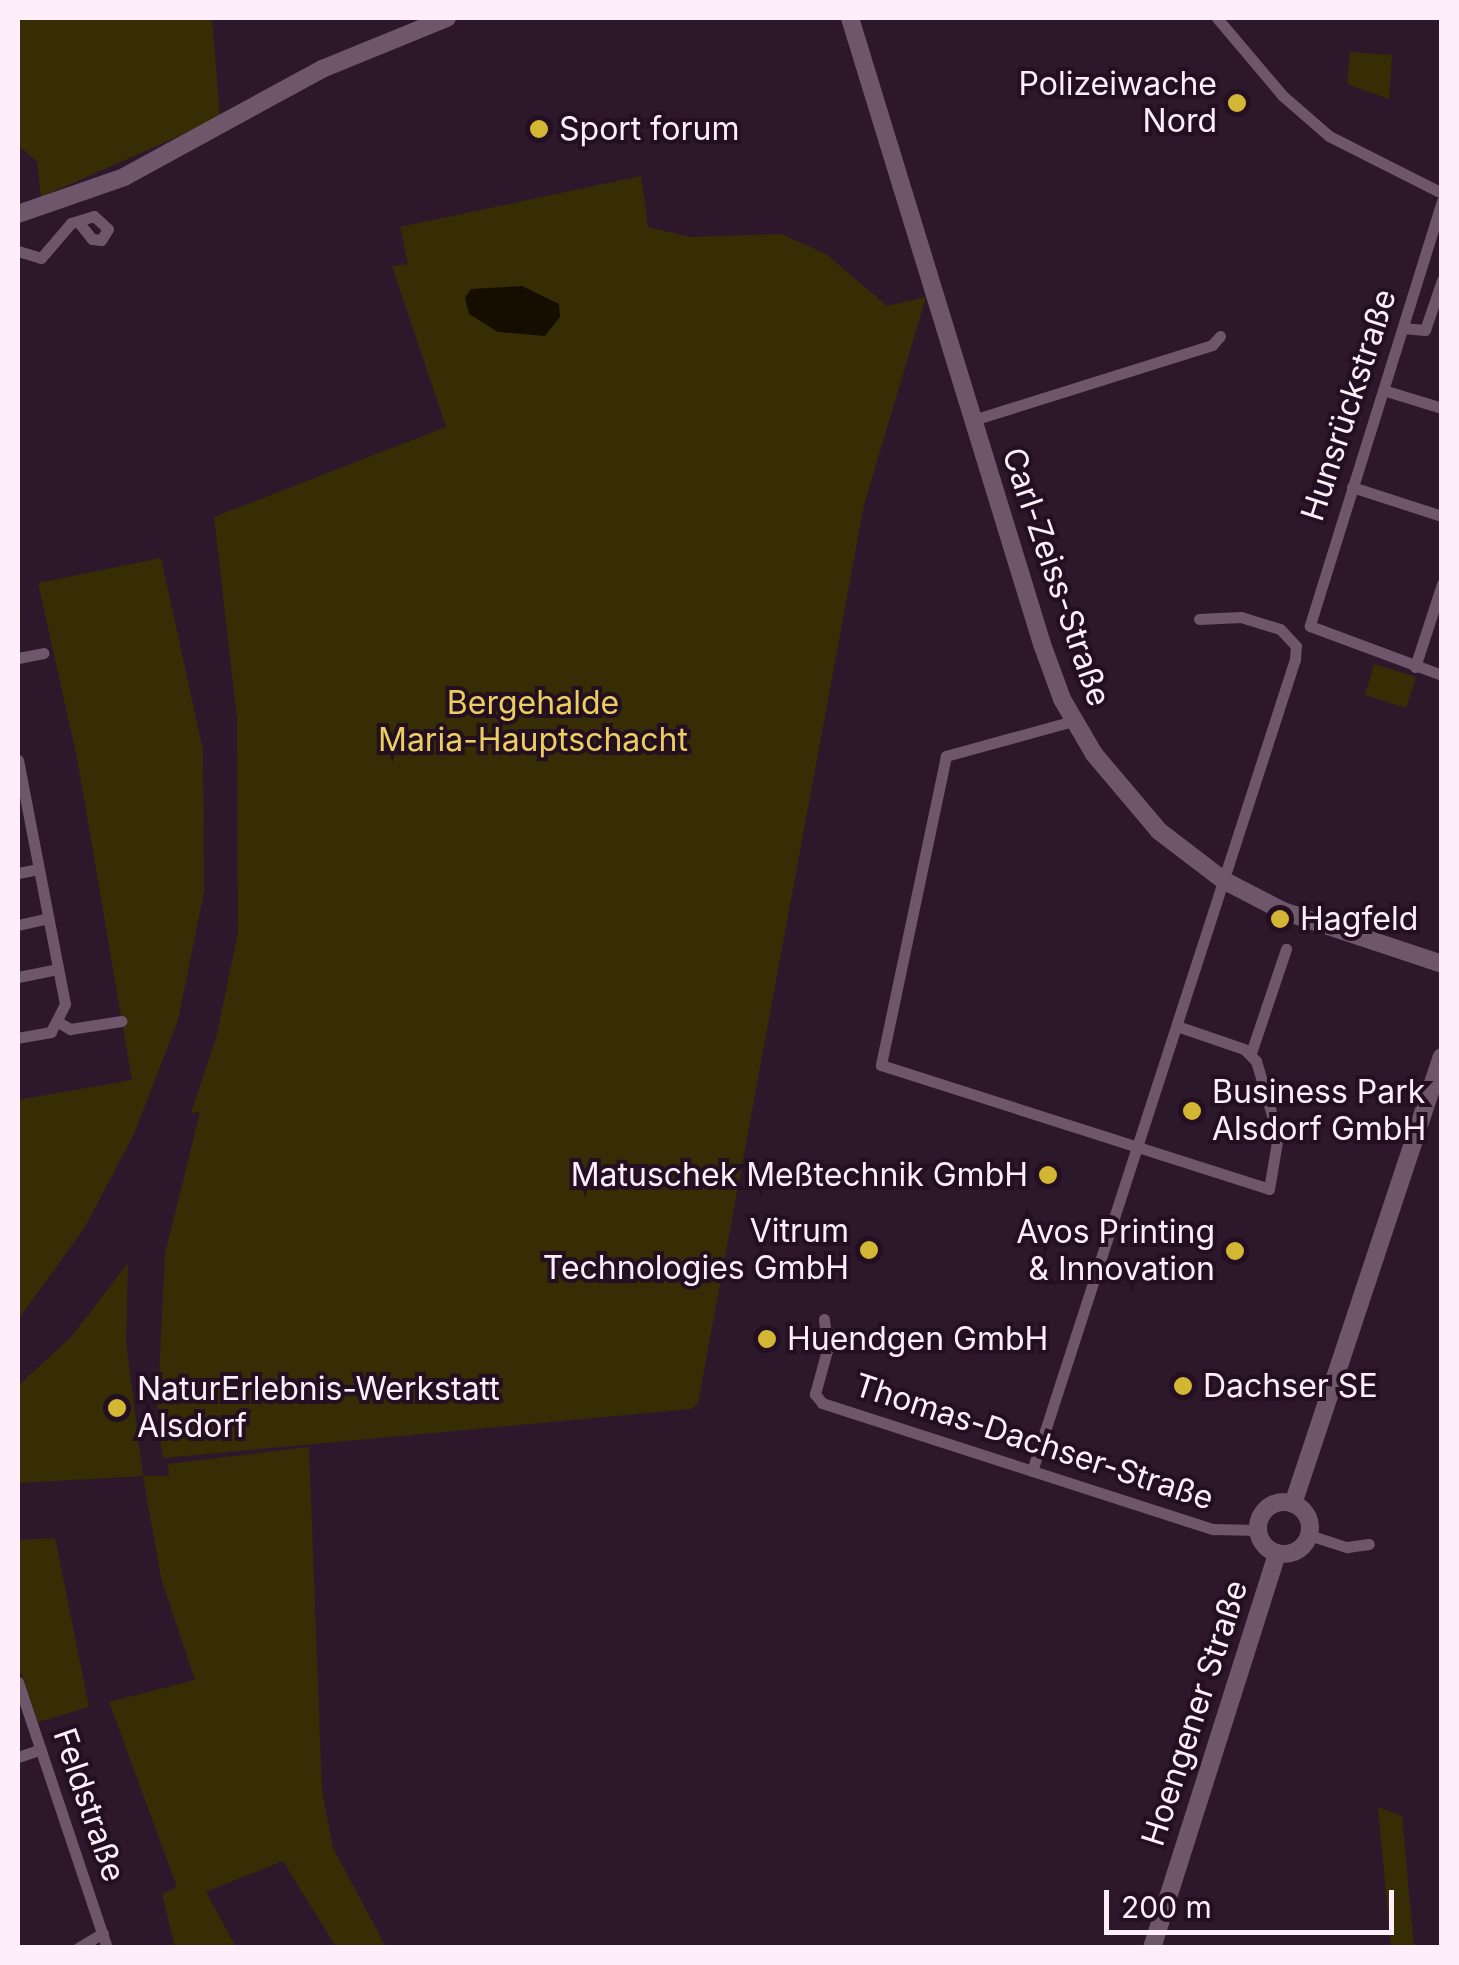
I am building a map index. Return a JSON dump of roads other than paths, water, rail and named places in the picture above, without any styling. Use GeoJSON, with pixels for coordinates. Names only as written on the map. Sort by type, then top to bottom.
{"type":"FeatureCollection","features":[{"type":"Feature","properties":{"kind":"street"},"geometry":{"type":"LineString","coordinates":[[18,214],[124,177],[180,150],[322,69],[447,18]]}},
{"type":"Feature","properties":{"kind":"street","name":"Carl-Zeiss-Straße"},"geometry":{"type":"LineString","coordinates":[[850,18],[970,421],[1074,722],[1137,810],[1223,880],[1283,911],[1442,964]]}},
{"type":"Feature","properties":{"kind":"street"},"geometry":{"type":"LineString","coordinates":[[1218,18],[1283,96],[1329,136],[1442,197]]}},
{"type":"Feature","properties":{"kind":"street","name":"Hunsrückstraße"},"geometry":{"type":"LineString","coordinates":[[1415,667],[1310,626],[1442,197]]}},
{"type":"Feature","properties":{"kind":"street"},"geometry":{"type":"LineString","coordinates":[[18,251],[48,255],[78,222]]}},
{"type":"Feature","properties":{"kind":"street"},"geometry":{"type":"LineString","coordinates":[[1403,328],[1425,330],[1437,312],[1442,280]]}},
{"type":"Feature","properties":{"kind":"street"},"geometry":{"type":"LineString","coordinates":[[970,421],[1212,345],[1220,336]]}},
{"type":"Feature","properties":{"kind":"street"},"geometry":{"type":"LineString","coordinates":[[1383,390],[1442,408]]}},
{"type":"Feature","properties":{"kind":"street"},"geometry":{"type":"LineString","coordinates":[[1352,487],[1442,516]]}},
{"type":"Feature","properties":{"kind":"street"},"geometry":{"type":"LineString","coordinates":[[1442,584],[1415,667],[1442,676]]}},
{"type":"Feature","properties":{"kind":"street"},"geometry":{"type":"LineString","coordinates":[[1032,1471],[1178,1026],[1296,646],[1280,629],[1241,617],[1199,619]]}},
{"type":"Feature","properties":{"kind":"street"},"geometry":{"type":"LineString","coordinates":[[18,658],[44,653]]}},
{"type":"Feature","properties":{"kind":"street"},"geometry":{"type":"LineString","coordinates":[[1074,722],[946,756],[880,1054],[882,1065],[897,1074],[1136,1151],[1269,1189],[1278,1136],[1251,1053],[1286,949]]}},
{"type":"Feature","properties":{"kind":"street"},"geometry":{"type":"LineString","coordinates":[[18,767],[23,822],[38,869],[65,1004],[60,1024]]}},
{"type":"Feature","properties":{"kind":"street"},"geometry":{"type":"LineString","coordinates":[[18,873],[38,869]]}},
{"type":"Feature","properties":{"kind":"street"},"geometry":{"type":"LineString","coordinates":[[18,925],[48,918]]}},
{"type":"Feature","properties":{"kind":"street"},"geometry":{"type":"LineString","coordinates":[[18,977],[58,969]]}},
{"type":"Feature","properties":{"kind":"street"},"geometry":{"type":"LineString","coordinates":[[18,1038],[60,1024],[70,1029],[121,1021]]}},
{"type":"Feature","properties":{"kind":"street"},"geometry":{"type":"LineString","coordinates":[[1178,1026],[1251,1053]]}},
{"type":"Feature","properties":{"kind":"street"},"geometry":{"type":"LineString","coordinates":[[1294,1504],[1442,1057]]}},
{"type":"Feature","properties":{"kind":"street","name":"Thomas-Dachser-Straße"},"geometry":{"type":"LineString","coordinates":[[824,1319],[827,1350],[818,1400],[1214,1528],[1258,1530]]}},
{"type":"Feature","properties":{"kind":"street"},"geometry":{"type":"LineString","coordinates":[[1294,1504],[1308,1516],[1309,1535],[1297,1551],[1277,1554],[1258,1530],[1269,1507],[1294,1504]]}},
{"type":"Feature","properties":{"kind":"street"},"geometry":{"type":"LineString","coordinates":[[1309,1535],[1347,1547],[1369,1544]]}},
{"type":"Feature","properties":{"kind":"street","name":"Hoengener Straße"},"geometry":{"type":"LineString","coordinates":[[1152,1948],[1277,1554]]}},
{"type":"Feature","properties":{"kind":"street","name":"Feldstraße"},"geometry":{"type":"LineString","coordinates":[[18,1682],[107,1948]]}},
{"type":"Feature","properties":{"kind":"street"},"geometry":{"type":"LineString","coordinates":[[18,1757],[41,1749]]}},
{"type":"Feature","properties":{"kind":"street"},"geometry":{"type":"LineString","coordinates":[[78,1948],[103,1933]]}},
{"type":"Feature","properties":{"kind":"place","name":"Polizeiwache Nord"},"geometry":{"type":"Point","coordinates":[1237,103]}},
{"type":"Feature","properties":{"kind":"place","name":"Sport forum"},"geometry":{"type":"Point","coordinates":[539,129]}},
{"type":"Feature","properties":{"kind":"place","name":"Hagfeld"},"geometry":{"type":"Point","coordinates":[1280,919]}},
{"type":"Feature","properties":{"kind":"place","name":"Business Park Alsdorf GmbH"},"geometry":{"type":"Point","coordinates":[1192,1111]}},
{"type":"Feature","properties":{"kind":"place","name":"Matuschek Meßtechnik GmbH"},"geometry":{"type":"Point","coordinates":[1048,1175]}},
{"type":"Feature","properties":{"kind":"place","name":"Vitrum Technologies GmbH"},"geometry":{"type":"Point","coordinates":[869,1250]}},
{"type":"Feature","properties":{"kind":"place","name":"Avos Printing & Innovation"},"geometry":{"type":"Point","coordinates":[1235,1251]}},
{"type":"Feature","properties":{"kind":"place","name":"Huendgen GmbH"},"geometry":{"type":"Point","coordinates":[767,1339]}},
{"type":"Feature","properties":{"kind":"place","name":"Dachser SE"},"geometry":{"type":"Point","coordinates":[1183,1386]}},
{"type":"Feature","properties":{"kind":"place","name":"NaturErlebnis-Werkstatt Alsdorf"},"geometry":{"type":"Point","coordinates":[117,1408]}},
{"type":"Feature","properties":{"kind":"park label","name":"Bergehalde Maria-Hauptschacht"},"geometry":{"type":"Point","coordinates":[533,722]}}]}
